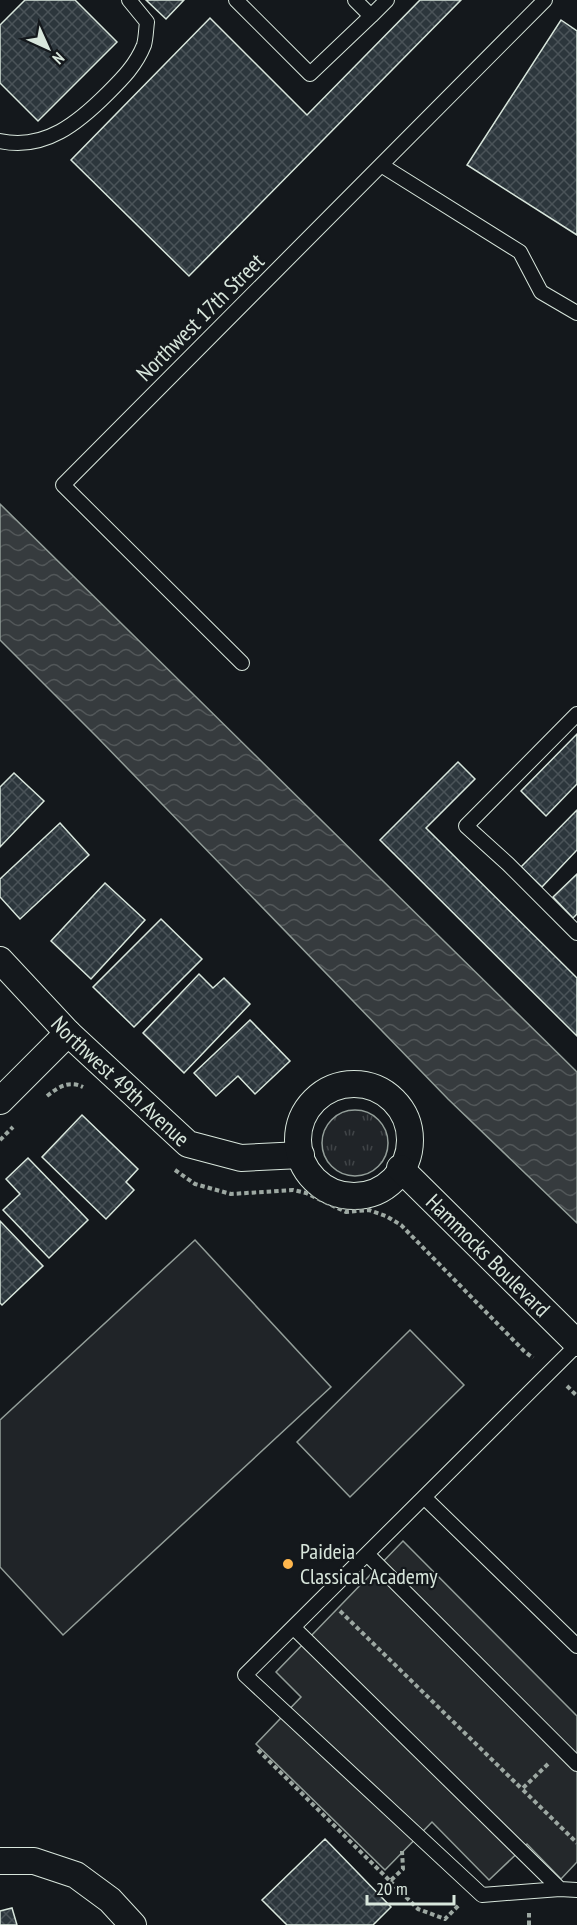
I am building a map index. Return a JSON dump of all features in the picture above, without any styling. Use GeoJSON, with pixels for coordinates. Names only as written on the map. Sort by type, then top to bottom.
{"type":"FeatureCollection","features":[{"type":"Feature","properties":{"kind":"street","name":"Northwest 49th Avenue"},"geometry":{"type":"LineString","coordinates":[[0,960],[68,1033],[188,1144],[241,1158],[301,1155]]}},
{"type":"Feature","properties":{"kind":"street"},"geometry":{"type":"LineString","coordinates":[[0,1101],[68,1033]]}},
{"type":"Feature","properties":{"kind":"street"},"geometry":{"type":"LineString","coordinates":[[357,1084],[375,1088],[391,1098],[404,1114],[409,1132],[409,1151],[392,1182],[375,1192],[358,1196],[340,1195],[324,1189],[311,1177],[302,1163],[301,1155],[299,1127],[307,1108],[320,1095],[337,1086],[357,1084]]}},
{"type":"Feature","properties":{"kind":"street","name":"Hammocks Boulevard"},"geometry":{"type":"LineString","coordinates":[[400,1168],[577,1344]]}},
{"type":"Feature","properties":{"kind":"street"},"geometry":{"type":"LineString","coordinates":[[0,1862],[34,1861],[76,1875],[110,1900],[133,1925]]}},
{"type":"Feature","properties":{"kind":"lane"},"geometry":{"type":"LineString","coordinates":[[0,141],[15,144],[49,138],[68,129],[87,114],[130,71],[144,44],[147,22],[129,0]]}},
{"type":"Feature","properties":{"kind":"lane"},"geometry":{"type":"LineString","coordinates":[[236,0],[310,74],[387,0]]}},
{"type":"Feature","properties":{"kind":"lane"},"geometry":{"type":"LineString","coordinates":[[355,0],[371,16]]}},
{"type":"Feature","properties":{"kind":"lane","name":"Northwest 17th Street"},"geometry":{"type":"LineString","coordinates":[[242,663],[63,485],[545,0]]}},
{"type":"Feature","properties":{"kind":"lane"},"geometry":{"type":"LineString","coordinates":[[381,165],[520,252],[541,292],[577,313]]}},
{"type":"Feature","properties":{"kind":"lane"},"geometry":{"type":"LineString","coordinates":[[577,714],[466,825],[577,933]]}},
{"type":"Feature","properties":{"kind":"lane"},"geometry":{"type":"LineString","coordinates":[[577,1344],[245,1676],[482,1895],[560,1889],[577,1890]]}},
{"type":"Feature","properties":{"kind":"lane"},"geometry":{"type":"LineString","coordinates":[[425,1498],[577,1646]]}},
{"type":"Feature","properties":{"kind":"lane"},"geometry":{"type":"LineString","coordinates":[[368,1555],[577,1764]]}},
{"type":"Feature","properties":{"kind":"lane"},"geometry":{"type":"LineString","coordinates":[[294,1628],[560,1889]]}},
{"type":"Feature","properties":{"kind":"path"},"geometry":{"type":"LineString","coordinates":[[46,1096],[64,1084],[80,1085],[89,1091]]}},
{"type":"Feature","properties":{"kind":"path"},"geometry":{"type":"LineString","coordinates":[[0,1140],[15,1125]]}},
{"type":"Feature","properties":{"kind":"path"},"geometry":{"type":"LineString","coordinates":[[169,1166],[195,1184],[231,1194],[292,1190],[306,1193],[346,1212],[369,1210],[386,1216],[401,1226],[524,1351],[551,1371],[577,1396]]}},
{"type":"Feature","properties":{"kind":"path"},"geometry":{"type":"LineString","coordinates":[[325,1597],[577,1843]]}},
{"type":"Feature","properties":{"kind":"path"},"geometry":{"type":"LineString","coordinates":[[258,1750],[418,1910],[445,1919],[476,1890]]}},
{"type":"Feature","properties":{"kind":"path"},"geometry":{"type":"LineString","coordinates":[[522,1789],[563,1750]]}},
{"type":"Feature","properties":{"kind":"path"},"geometry":{"type":"LineString","coordinates":[[390,1881],[403,1869],[402,1841],[412,1830]]}},
{"type":"Feature","properties":{"kind":"green space"},"geometry":{"type":"Polygon","coordinates":[[[355,1110],[367,1113],[378,1120],[385,1131],[388,1143],[385,1155],[378,1166],[367,1173],[355,1176],[343,1173],[332,1166],[325,1155],[322,1143],[325,1131],[332,1120],[343,1113],[355,1110]]]}},
{"type":"Feature","properties":{"kind":"green space"},"geometry":{"type":"Polygon","coordinates":[[[195,1240],[331,1387],[63,1635],[0,1567],[0,1420],[195,1240]]]}},
{"type":"Feature","properties":{"kind":"green space"},"geometry":{"type":"Polygon","coordinates":[[[410,1330],[464,1385],[350,1497],[297,1442],[410,1330]]]}},
{"type":"Feature","properties":{"kind":"shaded area"},"geometry":{"type":"Polygon","coordinates":[[[403,1541],[577,1716],[577,1862],[561,1879],[527,1844],[489,1880],[432,1822],[385,1870],[256,1744],[301,1697],[276,1672],[403,1541]]]}},
{"type":"Feature","properties":{"kind":"water"},"geometry":{"type":"Polygon","coordinates":[[[0,504],[577,1072],[577,1223],[448,1099],[0,640],[0,504]]]}},
{"type":"Feature","properties":{"kind":"building"},"geometry":{"type":"Polygon","coordinates":[[[25,0],[75,0],[117,42],[38,121],[0,83],[0,25],[25,0]]]}},
{"type":"Feature","properties":{"kind":"building"},"geometry":{"type":"Polygon","coordinates":[[[146,0],[184,0],[166,19],[146,0]]]}},
{"type":"Feature","properties":{"kind":"building"},"geometry":{"type":"Polygon","coordinates":[[[420,0],[461,0],[189,276],[71,160],[210,18],[307,115],[420,0]]]}},
{"type":"Feature","properties":{"kind":"building"},"geometry":{"type":"Polygon","coordinates":[[[561,20],[577,31],[577,235],[467,165],[561,20]]]}},
{"type":"Feature","properties":{"kind":"building"},"geometry":{"type":"Polygon","coordinates":[[[577,734],[577,784],[546,816],[521,791],[577,734]]]}},
{"type":"Feature","properties":{"kind":"building"},"geometry":{"type":"Polygon","coordinates":[[[458,762],[475,779],[426,828],[577,978],[577,1036],[380,840],[458,762]]]}},
{"type":"Feature","properties":{"kind":"building"},"geometry":{"type":"Polygon","coordinates":[[[14,773],[44,801],[0,847],[0,787],[14,773]]]}},
{"type":"Feature","properties":{"kind":"building"},"geometry":{"type":"Polygon","coordinates":[[[577,810],[577,850],[542,887],[521,867],[577,810]]]}},
{"type":"Feature","properties":{"kind":"building"},"geometry":{"type":"Polygon","coordinates":[[[60,823],[89,855],[20,919],[0,897],[0,879],[60,823]]]}},
{"type":"Feature","properties":{"kind":"building"},"geometry":{"type":"Polygon","coordinates":[[[577,874],[577,914],[573,918],[553,897],[577,874]]]}},
{"type":"Feature","properties":{"kind":"building"},"geometry":{"type":"Polygon","coordinates":[[[105,883],[145,920],[91,979],[51,941],[105,883]]]}},
{"type":"Feature","properties":{"kind":"building"},"geometry":{"type":"Polygon","coordinates":[[[161,919],[202,959],[134,1027],[93,987],[161,919]]]}},
{"type":"Feature","properties":{"kind":"building"},"geometry":{"type":"Polygon","coordinates":[[[199,974],[213,988],[224,978],[250,1004],[184,1073],[143,1033],[199,974]]]}},
{"type":"Feature","properties":{"kind":"building"},"geometry":{"type":"Polygon","coordinates":[[[250,1020],[290,1061],[255,1094],[238,1076],[216,1096],[194,1073],[250,1020]]]}},
{"type":"Feature","properties":{"kind":"building"},"geometry":{"type":"Polygon","coordinates":[[[82,1115],[138,1169],[126,1182],[134,1190],[106,1219],[42,1157],[82,1115]]]}},
{"type":"Feature","properties":{"kind":"building"},"geometry":{"type":"Polygon","coordinates":[[[28,1158],[88,1220],[49,1258],[3,1210],[20,1194],[6,1179],[28,1158]]]}},
{"type":"Feature","properties":{"kind":"building"},"geometry":{"type":"Polygon","coordinates":[[[0,1221],[43,1266],[2,1305],[0,1303],[0,1221]]]}},
{"type":"Feature","properties":{"kind":"building"},"geometry":{"type":"Polygon","coordinates":[[[325,1839],[391,1907],[373,1925],[287,1925],[262,1900],[325,1839]]]}},
{"type":"Feature","properties":{"kind":"building"},"geometry":{"type":"Polygon","coordinates":[[[12,1908],[17,1925],[0,1925],[0,1911],[12,1908]]]}},
{"type":"Feature","properties":{"kind":"place","name":"Paideia Classical Academy"},"geometry":{"type":"Point","coordinates":[288,1564]}}]}
